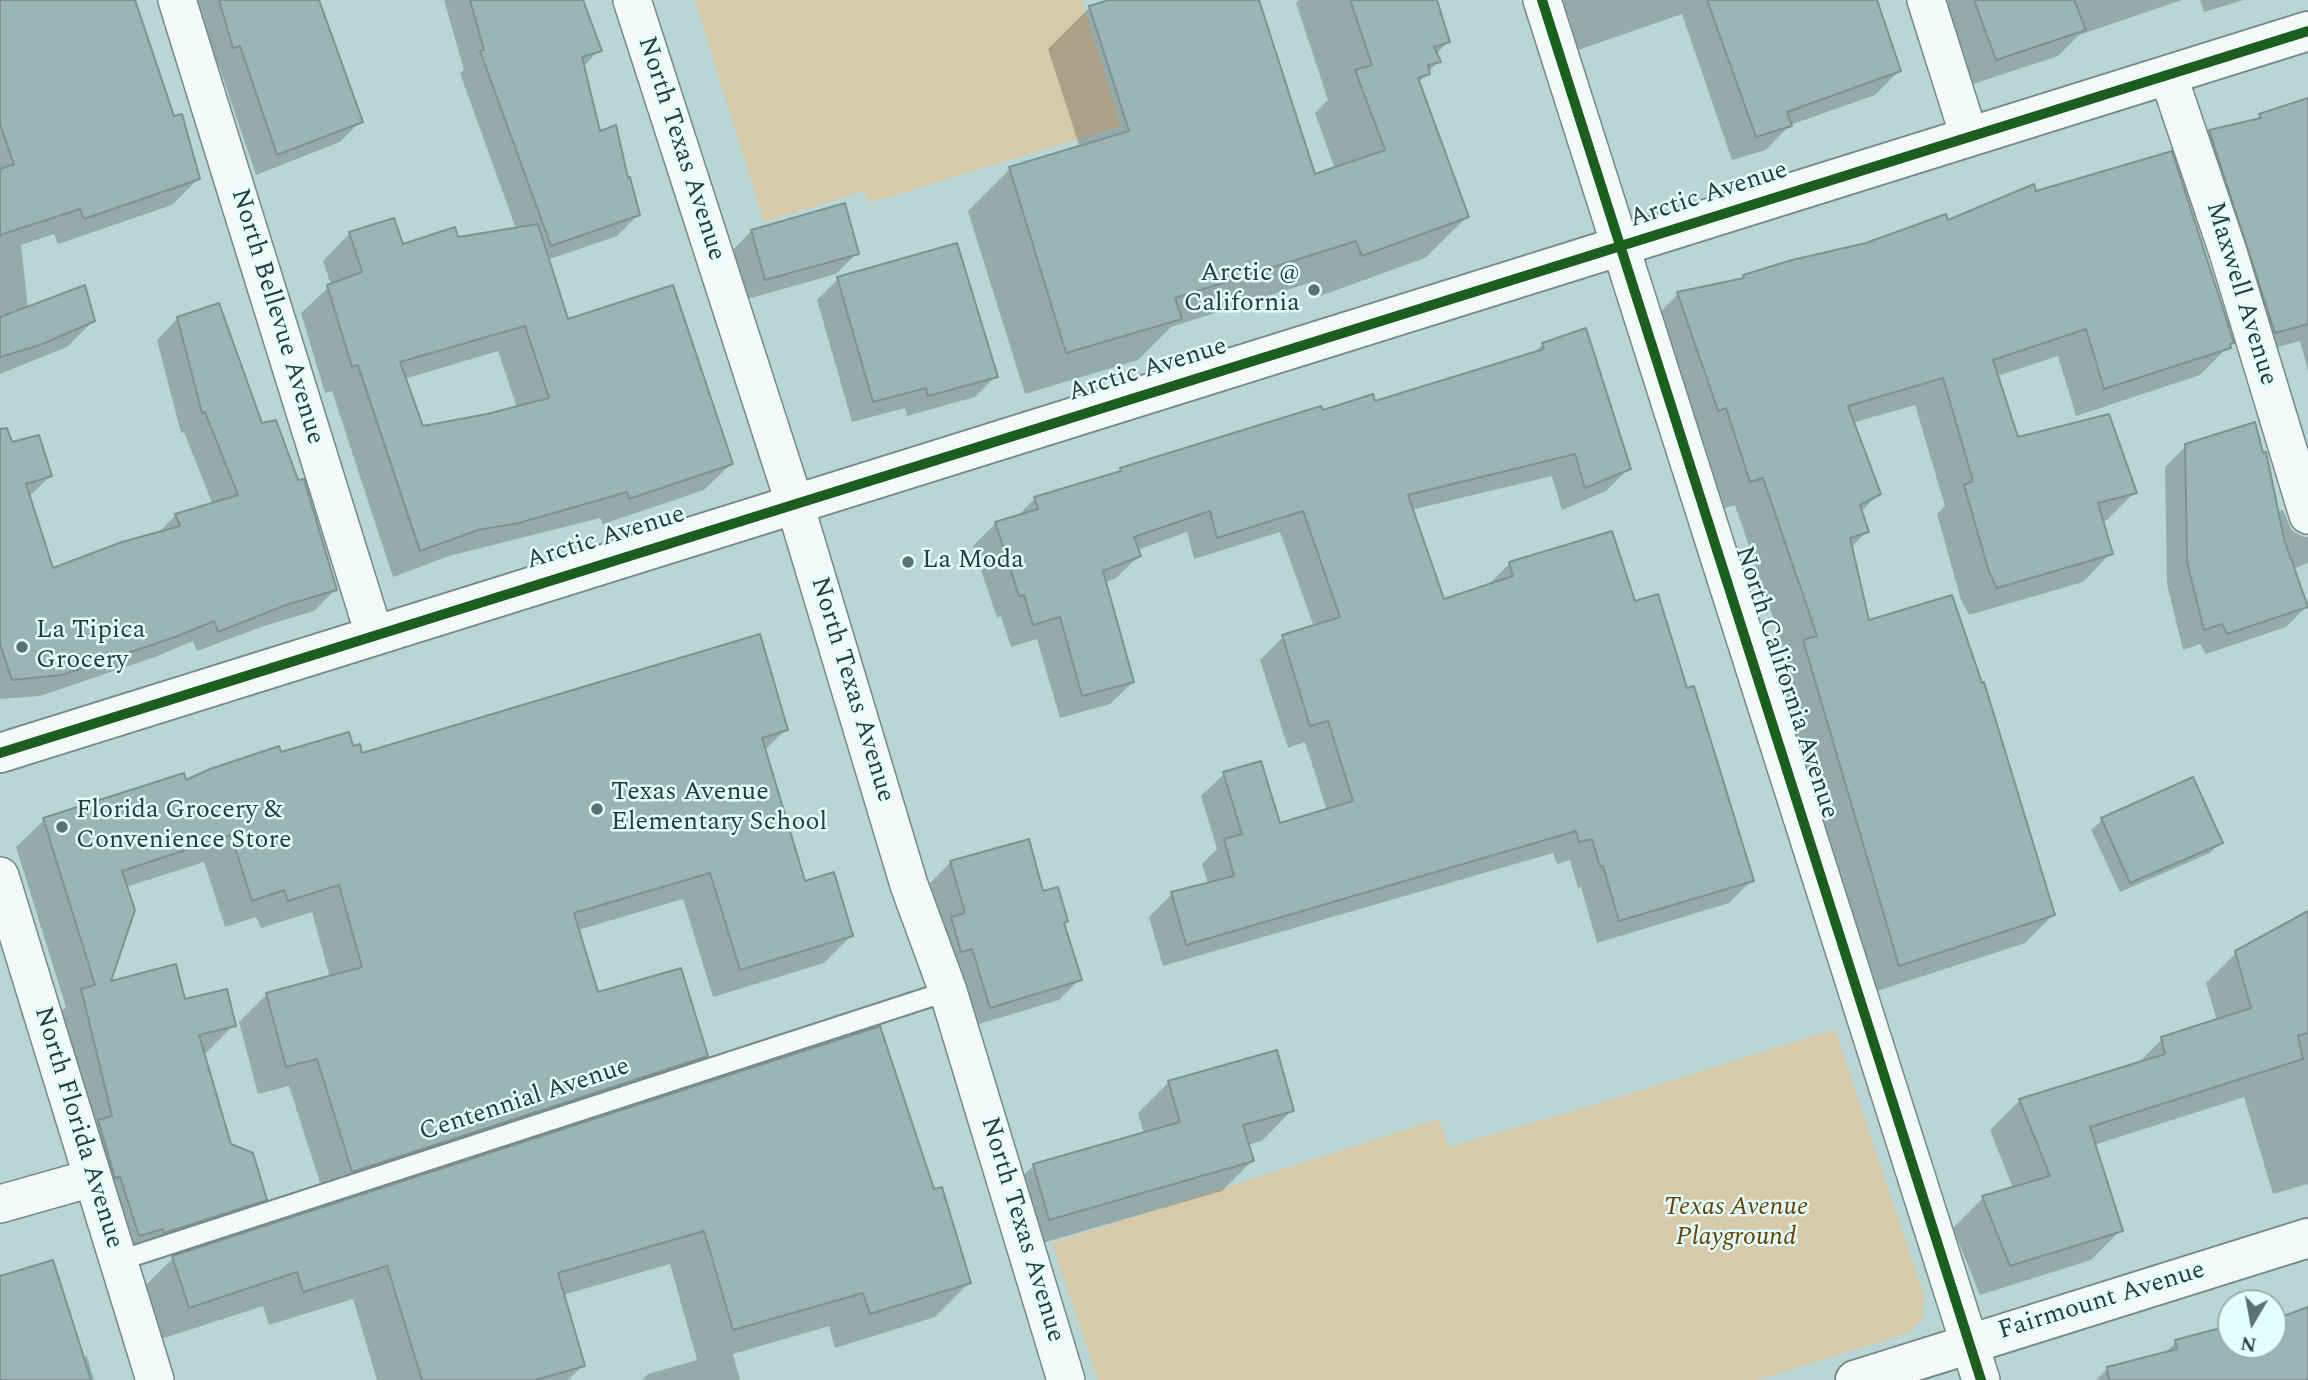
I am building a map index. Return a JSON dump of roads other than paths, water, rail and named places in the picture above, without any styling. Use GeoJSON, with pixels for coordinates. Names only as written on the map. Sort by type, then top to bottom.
{"type":"FeatureCollection","features":[{"type":"Feature","properties":{"kind":"street","name":"North Bellevue Avenue"},"geometry":{"type":"LineString","coordinates":[[177,0],[374,634]]}},
{"type":"Feature","properties":{"kind":"street","name":"North Texas Avenue"},"geometry":{"type":"LineString","coordinates":[[632,0],[795,505],[909,886],[948,991],[1066,1380]]}},
{"type":"Feature","properties":{"kind":"street","name":"North California Avenue"},"geometry":{"type":"LineString","coordinates":[[1542,0],[1981,1380]]}},
{"type":"Feature","properties":{"kind":"street"},"geometry":{"type":"LineString","coordinates":[[1926,0],[1969,136]]}},
{"type":"Feature","properties":{"kind":"street","name":"Arctic Avenue"},"geometry":{"type":"LineString","coordinates":[[0,753],[2308,31]]}},
{"type":"Feature","properties":{"kind":"street","name":"Maxwell Avenue"},"geometry":{"type":"LineString","coordinates":[[2168,75],[2228,252],[2308,515]]}},
{"type":"Feature","properties":{"kind":"street","name":"North Florida Avenue"},"geometry":{"type":"LineString","coordinates":[[0,876],[155,1380]]}},
{"type":"Feature","properties":{"kind":"street"},"geometry":{"type":"LineString","coordinates":[[0,1204],[92,1178]]}},
{"type":"Feature","properties":{"kind":"street","name":"Fairmount Avenue"},"geometry":{"type":"LineString","coordinates":[[1856,1380],[2308,1238]]}},
{"type":"Feature","properties":{"kind":"lane","name":"Centennial Avenue"},"geometry":{"type":"LineString","coordinates":[[118,1261],[948,991]]}},
{"type":"Feature","properties":{"kind":"place","name":"Arctic @ California"},"geometry":{"type":"Point","coordinates":[1314,290]}},
{"type":"Feature","properties":{"kind":"place","name":"La Moda"},"geometry":{"type":"Point","coordinates":[908,562]}},
{"type":"Feature","properties":{"kind":"place","name":"La Tipica Grocery"},"geometry":{"type":"Point","coordinates":[22,647]}},
{"type":"Feature","properties":{"kind":"place","name":"Texas Avenue Elementary School"},"geometry":{"type":"Point","coordinates":[597,809]}},
{"type":"Feature","properties":{"kind":"place","name":"Florida Grocery & Convenience Store"},"geometry":{"type":"Point","coordinates":[62,827]}},
{"type":"Feature","properties":{"kind":"park label","name":"Texas Avenue Playground"},"geometry":{"type":"Point","coordinates":[1736,1224]}}]}
